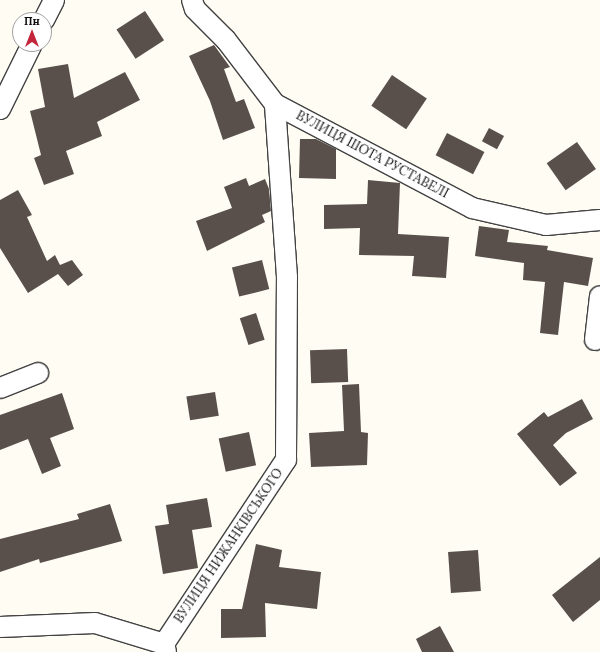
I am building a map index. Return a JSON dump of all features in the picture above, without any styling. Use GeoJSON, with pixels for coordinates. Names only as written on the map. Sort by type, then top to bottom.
{"type":"FeatureCollection","features":[{"type":"Feature","properties":{"kind":"street"},"geometry":{"type":"LineString","coordinates":[[48,12],[54,0]]}},
{"type":"Feature","properties":{"kind":"street","name":"ВУЛИЦЯ ШОТА РУСТАВЕЛІ"},"geometry":{"type":"LineString","coordinates":[[192,0],[195,9],[226,40],[275,104],[472,208],[546,225],[600,220]]}},
{"type":"Feature","properties":{"kind":"street"},"geometry":{"type":"LineString","coordinates":[[0,109],[28,52]]}},
{"type":"Feature","properties":{"kind":"street","name":"ВУЛИЦЯ НИЖАНКІВСЬКОГО"},"geometry":{"type":"LineString","coordinates":[[0,627],[95,623],[165,648],[286,460],[287,277],[275,104]]}},
{"type":"Feature","properties":{"kind":"street"},"geometry":{"type":"LineString","coordinates":[[595,340],[600,296]]}},
{"type":"Feature","properties":{"kind":"street"},"geometry":{"type":"LineString","coordinates":[[0,388],[38,373]]}},
{"type":"Feature","properties":{"kind":"building"},"geometry":{"type":"Polygon","coordinates":[[[145,11],[164,40],[136,59],[116,30],[145,11]]]}},
{"type":"Feature","properties":{"kind":"building"},"geometry":{"type":"Polygon","coordinates":[[[214,45],[230,67],[224,69],[236,102],[244,99],[255,128],[223,140],[210,101],[189,56],[214,45]]]}},
{"type":"Feature","properties":{"kind":"building"},"geometry":{"type":"Polygon","coordinates":[[[68,64],[74,98],[125,72],[140,100],[97,122],[102,136],[66,151],[74,174],[44,185],[34,158],[41,155],[30,111],[45,107],[38,69],[68,64]]]}},
{"type":"Feature","properties":{"kind":"building"},"geometry":{"type":"Polygon","coordinates":[[[392,75],[427,98],[406,129],[371,106],[392,75]]]}},
{"type":"Feature","properties":{"kind":"building"},"geometry":{"type":"Polygon","coordinates":[[[489,128],[504,136],[497,149],[482,141],[489,128]]]}},
{"type":"Feature","properties":{"kind":"building"},"geometry":{"type":"Polygon","coordinates":[[[447,133],[484,152],[473,174],[436,155],[447,133]]]}},
{"type":"Feature","properties":{"kind":"building"},"geometry":{"type":"Polygon","coordinates":[[[300,139],[316,139],[336,149],[336,179],[299,178],[300,139]]]}},
{"type":"Feature","properties":{"kind":"building"},"geometry":{"type":"Polygon","coordinates":[[[577,142],[596,169],[566,190],[547,163],[577,142]]]}},
{"type":"Feature","properties":{"kind":"building"},"geometry":{"type":"Polygon","coordinates":[[[246,178],[249,186],[265,179],[269,189],[271,211],[262,215],[265,222],[207,251],[196,221],[232,208],[224,187],[246,178]]]}},
{"type":"Feature","properties":{"kind":"building"},"geometry":{"type":"Polygon","coordinates":[[[368,180],[400,183],[398,234],[449,237],[446,278],[412,276],[414,256],[359,255],[360,228],[324,229],[324,205],[367,204],[368,180]]]}},
{"type":"Feature","properties":{"kind":"building"},"geometry":{"type":"Polygon","coordinates":[[[18,190],[32,215],[27,217],[47,261],[55,255],[60,265],[72,260],[83,275],[68,286],[58,274],[28,293],[0,248],[0,200],[18,190]]]}},
{"type":"Feature","properties":{"kind":"building"},"geometry":{"type":"Polygon","coordinates":[[[479,226],[509,230],[507,242],[548,246],[547,250],[593,258],[588,286],[564,282],[558,335],[540,333],[545,282],[523,280],[524,263],[475,256],[479,226]]]}},
{"type":"Feature","properties":{"kind":"building"},"geometry":{"type":"Polygon","coordinates":[[[262,260],[269,289],[239,297],[232,267],[262,260]]]}},
{"type":"Feature","properties":{"kind":"building"},"geometry":{"type":"Polygon","coordinates":[[[256,313],[265,340],[248,345],[240,318],[256,313]]]}},
{"type":"Feature","properties":{"kind":"building"},"geometry":{"type":"Polygon","coordinates":[[[347,349],[348,382],[311,383],[310,350],[347,349]]]}},
{"type":"Feature","properties":{"kind":"building"},"geometry":{"type":"Polygon","coordinates":[[[359,384],[361,432],[368,433],[367,465],[311,467],[309,433],[344,431],[342,385],[359,384]]]}},
{"type":"Feature","properties":{"kind":"building"},"geometry":{"type":"Polygon","coordinates":[[[215,392],[219,416],[190,420],[186,397],[215,392]]]}},
{"type":"Feature","properties":{"kind":"building"},"geometry":{"type":"Polygon","coordinates":[[[62,393],[74,429],[50,438],[61,466],[42,474],[28,439],[0,450],[0,415],[62,393]]]}},
{"type":"Feature","properties":{"kind":"building"},"geometry":{"type":"Polygon","coordinates":[[[582,399],[593,419],[566,433],[553,445],[577,473],[560,486],[517,434],[544,412],[548,417],[582,399]]]}},
{"type":"Feature","properties":{"kind":"building"},"geometry":{"type":"Polygon","coordinates":[[[249,432],[256,465],[226,472],[219,438],[249,432]]]}},
{"type":"Feature","properties":{"kind":"building"},"geometry":{"type":"Polygon","coordinates":[[[207,498],[212,527],[192,530],[198,568],[163,574],[155,526],[169,524],[166,505],[207,498]]]}},
{"type":"Feature","properties":{"kind":"building"},"geometry":{"type":"Polygon","coordinates":[[[110,504],[122,541],[40,563],[39,559],[0,572],[0,539],[79,519],[77,514],[110,504]]]}},
{"type":"Feature","properties":{"kind":"building"},"geometry":{"type":"Polygon","coordinates":[[[256,544],[282,550],[279,567],[321,572],[317,609],[265,603],[266,637],[221,638],[221,609],[242,609],[256,544]]]}},
{"type":"Feature","properties":{"kind":"building"},"geometry":{"type":"Polygon","coordinates":[[[478,550],[481,591],[451,593],[448,552],[478,550]]]}},
{"type":"Feature","properties":{"kind":"building"},"geometry":{"type":"Polygon","coordinates":[[[600,557],[600,600],[573,622],[552,595],[600,557]]]}},
{"type":"Feature","properties":{"kind":"building"},"geometry":{"type":"Polygon","coordinates":[[[440,626],[454,652],[422,652],[416,639],[440,626]]]}}]}
